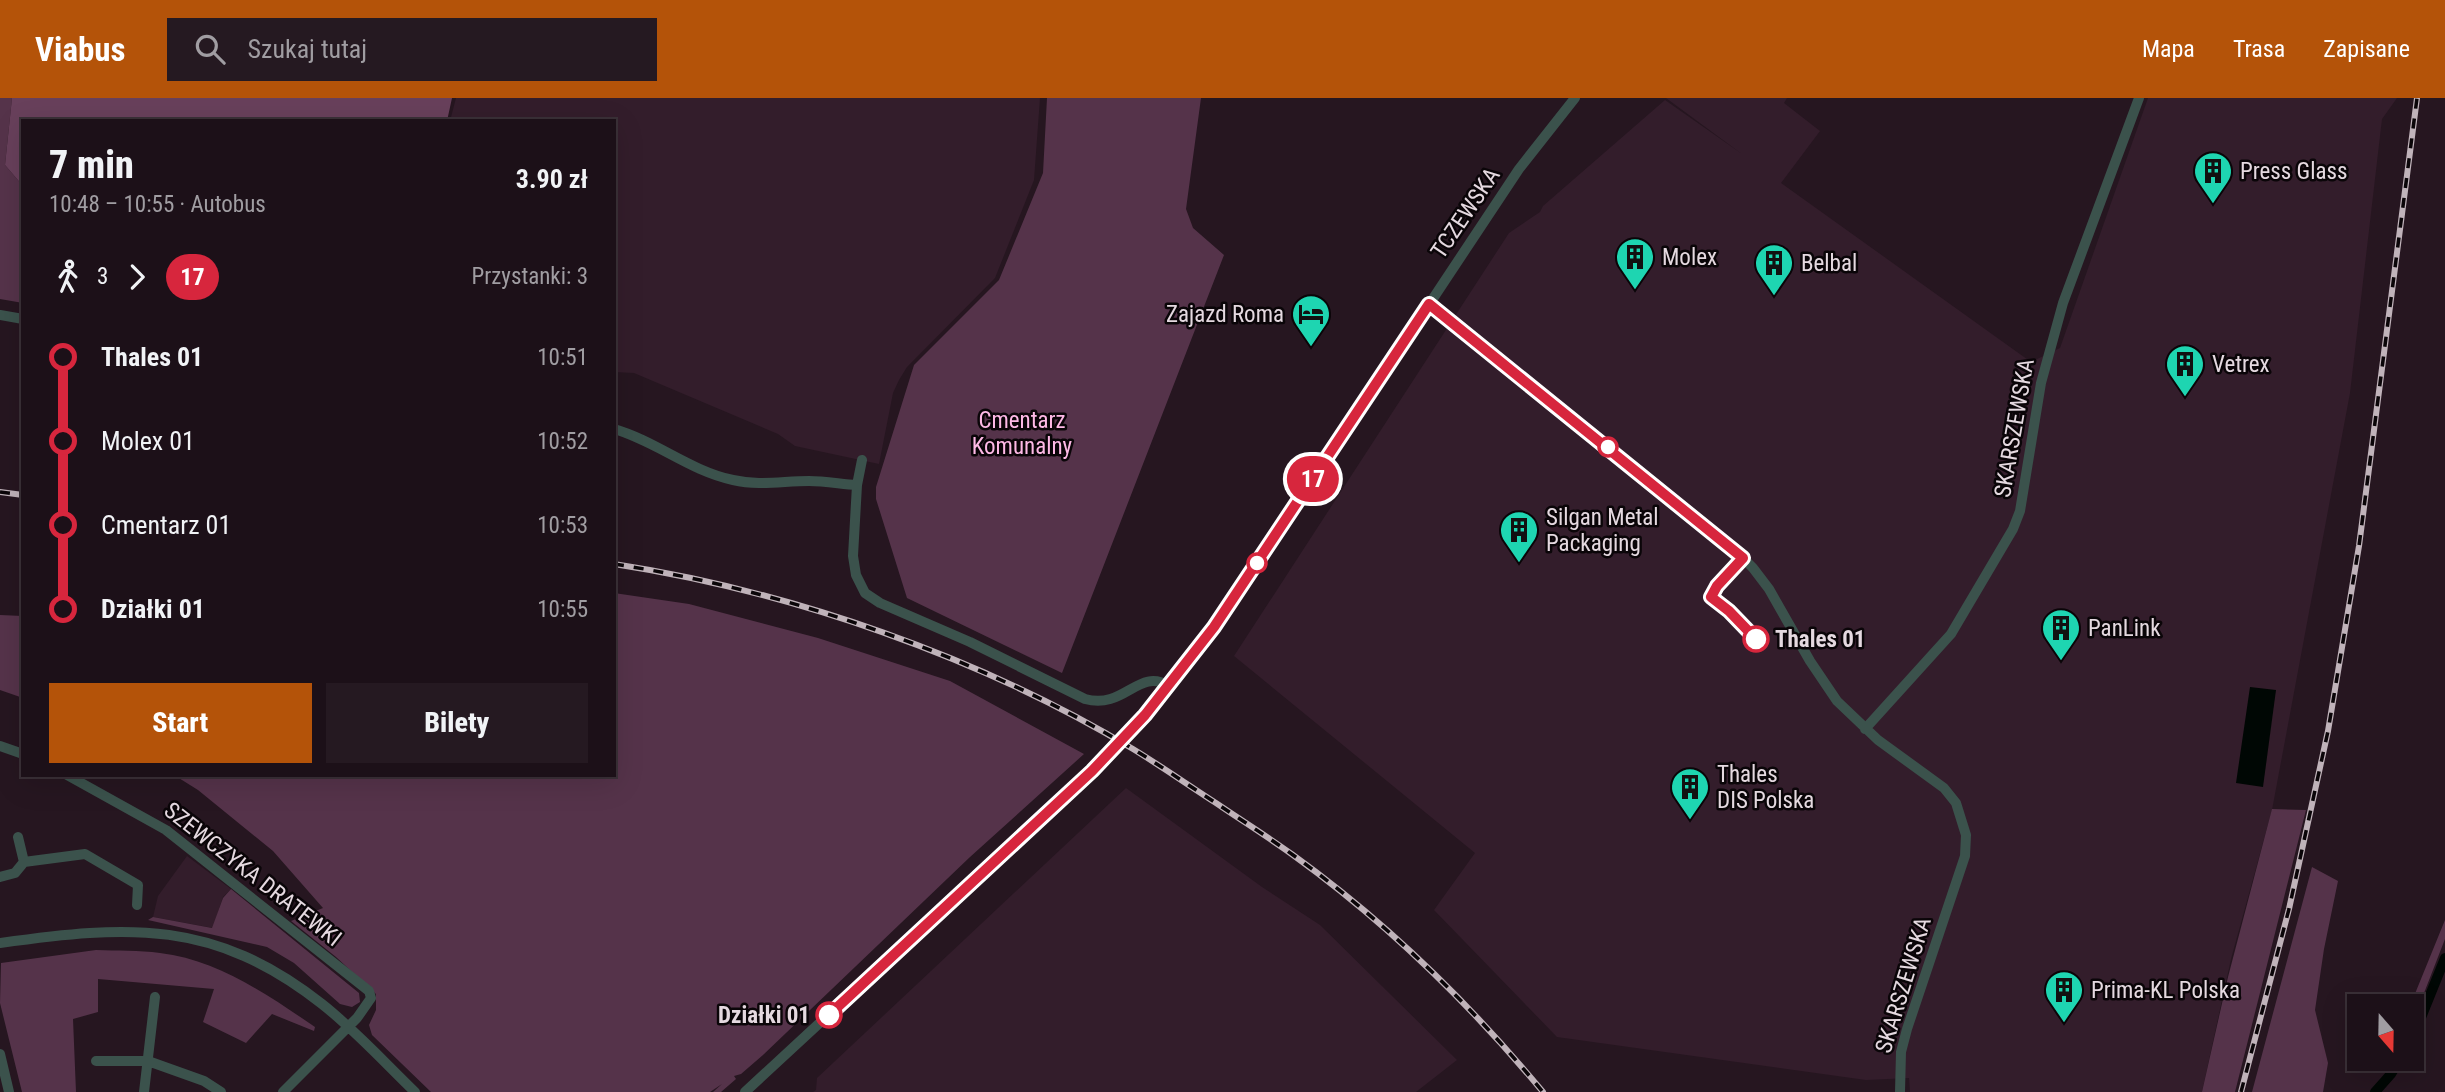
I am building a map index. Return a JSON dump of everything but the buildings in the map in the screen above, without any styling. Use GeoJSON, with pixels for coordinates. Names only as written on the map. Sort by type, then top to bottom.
{"type":"FeatureCollection","features":[{"type":"Feature","properties":{"kind":"street","name":"TCZEWSKA"},"geometry":{"type":"LineString","coordinates":[[745,1092],[1092,771],[1145,715],[1214,627],[1520,169],[1575,98]]}},
{"type":"Feature","properties":{"kind":"street","name":"SKARSZEWSKA"},"geometry":{"type":"LineString","coordinates":[[1865,729],[1951,634],[2006,545],[2013,529],[2020,511],[2041,383],[2056,326],[2139,98]]}},
{"type":"Feature","properties":{"kind":"street","name":"SKARSZEWSKA"},"geometry":{"type":"LineString","coordinates":[[1429,304],[1729,544],[1769,589],[1837,701],[1865,729],[1944,788],[1956,803],[1966,835],[1965,856],[1907,1029],[1901,1052],[1899,1092]]}},
{"type":"Feature","properties":{"kind":"street"},"geometry":{"type":"LineString","coordinates":[[0,315],[21,319]]}},
{"type":"Feature","properties":{"kind":"street"},"geometry":{"type":"LineString","coordinates":[[616,430],[645,440],[695,467],[734,480],[858,485]]}},
{"type":"Feature","properties":{"kind":"street"},"geometry":{"type":"LineString","coordinates":[[862,460],[853,556],[856,575],[866,593],[880,603],[970,642],[1085,699],[1096,702],[1114,699],[1150,679],[1168,686]]}},
{"type":"Feature","properties":{"kind":"street"},"geometry":{"type":"LineString","coordinates":[[0,746],[21,753]]}},
{"type":"Feature","properties":{"kind":"street","name":"SZEWCZYKA DRATEWKI"},"geometry":{"type":"LineString","coordinates":[[71,777],[166,830],[369,991],[369,1003],[348,1028]]}},
{"type":"Feature","properties":{"kind":"street"},"geometry":{"type":"LineString","coordinates":[[18,837],[24,862]]}},
{"type":"Feature","properties":{"kind":"street"},"geometry":{"type":"LineString","coordinates":[[0,877],[15,873],[24,862],[85,854],[138,885],[137,905]]}},
{"type":"Feature","properties":{"kind":"street"},"geometry":{"type":"LineString","coordinates":[[0,943],[112,931],[158,933],[210,943],[244,955],[279,974],[325,1006],[415,1092]]}},
{"type":"Feature","properties":{"kind":"street"},"geometry":{"type":"LineString","coordinates":[[144,1092],[155,997]]}},
{"type":"Feature","properties":{"kind":"street"},"geometry":{"type":"LineString","coordinates":[[284,1092],[348,1028]]}},
{"type":"Feature","properties":{"kind":"street"},"geometry":{"type":"LineString","coordinates":[[0,1057],[9,1092]]}},
{"type":"Feature","properties":{"kind":"street"},"geometry":{"type":"LineString","coordinates":[[96,1061],[148,1061],[204,1081],[221,1092]]}},
{"type":"Feature","properties":{"kind":"shaded area"},"geometry":{"type":"Polygon","coordinates":[[[12,98],[452,98],[447,119],[21,119],[21,184],[5,165],[12,98]]]}},
{"type":"Feature","properties":{"kind":"shaded area"},"geometry":{"type":"Polygon","coordinates":[[[456,98],[1040,98],[1034,180],[995,278],[907,367],[893,393],[879,464],[795,446],[778,434],[634,373],[616,372],[616,119],[451,119],[456,98]]]}},
{"type":"Feature","properties":{"kind":"shaded area"},"geometry":{"type":"Polygon","coordinates":[[[1666,98],[1787,98],[1784,103],[1820,131],[1781,183],[2031,362],[2060,348],[2148,98],[2397,98],[2382,119],[2350,393],[2272,810],[2231,959],[2202,1092],[1910,1092],[1909,1078],[1866,1080],[1557,1037],[1434,910],[1475,853],[1234,656],[1509,233],[1540,212],[1543,206],[1665,100],[1742,154],[1666,98]]]}},
{"type":"Feature","properties":{"kind":"shaded area"},"geometry":{"type":"Polygon","coordinates":[[[2250,687],[2276,690],[2263,787],[2236,783],[2250,687]]]}},
{"type":"Feature","properties":{"kind":"shaded area"},"geometry":{"type":"Polygon","coordinates":[[[1126,788],[1262,887],[1320,925],[1457,1060],[1416,1092],[813,1092],[816,1090],[817,1078],[1126,788]]]}},
{"type":"Feature","properties":{"kind":"shaded area"},"geometry":{"type":"Polygon","coordinates":[[[187,856],[231,889],[223,897],[213,928],[153,917],[158,896],[187,856]]]}},
{"type":"Feature","properties":{"kind":"green space"},"geometry":{"type":"Polygon","coordinates":[[[0,98],[12,98],[5,165],[21,184],[21,303],[0,299],[0,98]]]}},
{"type":"Feature","properties":{"kind":"green space","name":"Cmentarz Komunalny"},"geometry":{"type":"Polygon","coordinates":[[[1047,98],[1201,98],[1186,209],[1193,228],[1224,255],[1062,673],[907,598],[876,499],[876,487],[914,365],[999,280],[1043,173],[1047,98]]]}},
{"type":"Feature","properties":{"kind":"green space"},"geometry":{"type":"Polygon","coordinates":[[[616,593],[689,604],[818,638],[950,681],[1084,754],[970,857],[763,1055],[741,1074],[734,1076],[736,1079],[721,1092],[713,1092],[722,1084],[710,1092],[431,1092],[372,1035],[369,1025],[376,1010],[376,994],[291,921],[323,908],[273,851],[198,790],[177,777],[616,777],[616,593]]]}},
{"type":"Feature","properties":{"kind":"green space"},"geometry":{"type":"Polygon","coordinates":[[[0,615],[21,616],[21,697],[0,690],[0,615]]]}},
{"type":"Feature","properties":{"kind":"green space"},"geometry":{"type":"Polygon","coordinates":[[[2272,809],[2306,810],[2235,1092],[2202,1092],[2228,977],[2272,809]]]}},
{"type":"Feature","properties":{"kind":"green space"},"geometry":{"type":"Polygon","coordinates":[[[2312,867],[2338,881],[2315,1010],[2328,1063],[2323,1092],[2252,1092],[2312,867]]]}},
{"type":"Feature","properties":{"kind":"green space"},"geometry":{"type":"Polygon","coordinates":[[[231,889],[359,993],[360,1002],[352,1007],[340,1004],[294,963],[267,947],[148,920],[153,917],[212,928],[223,898],[231,889]]]}},
{"type":"Feature","properties":{"kind":"green space"},"geometry":{"type":"Polygon","coordinates":[[[2445,920],[2445,939],[2424,994],[2415,994],[2445,920]]]}},
{"type":"Feature","properties":{"kind":"green space"},"geometry":{"type":"Polygon","coordinates":[[[96,950],[160,953],[202,963],[261,991],[315,1027],[314,1031],[272,1014],[246,1043],[203,1022],[214,989],[98,979],[98,1012],[73,1019],[76,1092],[22,1092],[0,1003],[1,963],[96,950]]]}},
{"type":"Feature","properties":{"kind":"waterway"},"geometry":{"type":"LineString","coordinates":[[2424,1010],[2445,958]]}},
{"type":"Feature","properties":{"kind":"waterway"},"geometry":{"type":"LineString","coordinates":[[2375,1092],[2393,1071]]}},
{"type":"Feature","properties":{"kind":"railway"},"geometry":{"type":"LineString","coordinates":[[2241,1092],[2289,909],[2328,731],[2359,546],[2417,98]]}},
{"type":"Feature","properties":{"kind":"railway"},"geometry":{"type":"LineString","coordinates":[[0,492],[21,495]]}},
{"type":"Feature","properties":{"kind":"railway"},"geometry":{"type":"LineString","coordinates":[[616,564],[748,591],[882,632],[1012,685],[1133,749],[1284,848],[1361,908],[1456,996],[1543,1092]]}},
{"type":"Feature","properties":{"kind":"bus line","name":"17"},"geometry":{"type":"LineString","coordinates":[[829,1015],[1092,771],[1145,715],[1214,627],[1429,304],[1743,558],[1717,586],[1711,597],[1756,639]]}},
{"type":"Feature","properties":{"kind":"place","name":"Press Glass"},"geometry":{"type":"Point","coordinates":[2213,205]}},
{"type":"Feature","properties":{"kind":"place","name":"Molex"},"geometry":{"type":"Point","coordinates":[1635,291]}},
{"type":"Feature","properties":{"kind":"place","name":"Belbal"},"geometry":{"type":"Point","coordinates":[1774,297]}},
{"type":"Feature","properties":{"kind":"place","name":"Zajazd Roma"},"geometry":{"type":"Point","coordinates":[1311,348]}},
{"type":"Feature","properties":{"kind":"place","name":"Vetrex"},"geometry":{"type":"Point","coordinates":[2185,398]}},
{"type":"Feature","properties":{"kind":"place","name":"Silgan Metal Packaging"},"geometry":{"type":"Point","coordinates":[1519,564]}},
{"type":"Feature","properties":{"kind":"place","name":"Thales 01"},"geometry":{"type":"Point","coordinates":[1756,639]}},
{"type":"Feature","properties":{"kind":"place","name":"PanLink"},"geometry":{"type":"Point","coordinates":[2061,662]}},
{"type":"Feature","properties":{"kind":"place","name":"Thales DIS Polska"},"geometry":{"type":"Point","coordinates":[1690,821]}},
{"type":"Feature","properties":{"kind":"place","name":"Działki 01"},"geometry":{"type":"Point","coordinates":[829,1015]}},
{"type":"Feature","properties":{"kind":"place","name":"Prima-KL Polska"},"geometry":{"type":"Point","coordinates":[2064,1024]}}]}
